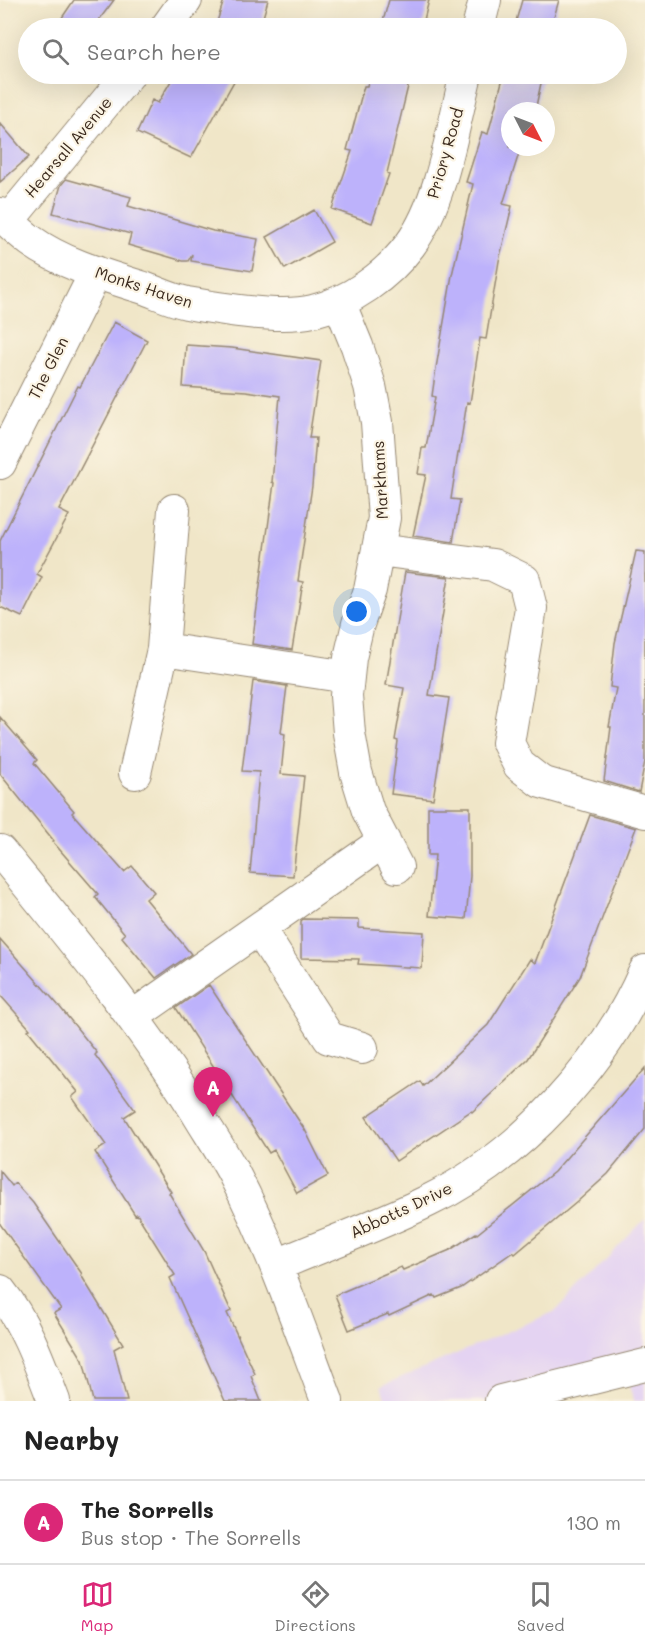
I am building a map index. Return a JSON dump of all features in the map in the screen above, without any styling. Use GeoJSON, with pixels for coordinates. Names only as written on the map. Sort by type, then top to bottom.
{"type":"FeatureCollection","features":[{"type":"Feature","properties":{"kind":"street"},"geometry":{"type":"LineString","coordinates":[[173,18],[186,0]]}},
{"type":"Feature","properties":{"kind":"street"},"geometry":{"type":"LineString","coordinates":[[480,18],[485,0]]}},
{"type":"Feature","properties":{"kind":"street","name":"Hearsall Avenue"},"geometry":{"type":"LineString","coordinates":[[4,217],[120,84]]}},
{"type":"Feature","properties":{"kind":"street","name":"Priory Road"},"geometry":{"type":"LineString","coordinates":[[339,302],[384,272],[410,245],[428,212],[440,180],[464,84]]}},
{"type":"Feature","properties":{"kind":"street","name":"Monks Haven"},"geometry":{"type":"LineString","coordinates":[[4,217],[30,241],[53,254],[96,272],[185,302],[290,314],[302,313],[339,302]]}},
{"type":"Feature","properties":{"kind":"street","name":"The Glen"},"geometry":{"type":"LineString","coordinates":[[0,463],[96,272]]}},
{"type":"Feature","properties":{"kind":"street","name":"Markhams"},"geometry":{"type":"LineString","coordinates":[[259,928],[390,854],[368,811],[356,772],[349,733],[346,696],[350,658],[370,590],[384,518],[377,422],[370,386],[339,302]]}},
{"type":"Feature","properties":{"kind":"street"},"geometry":{"type":"LineString","coordinates":[[135,773],[163,649],[174,510]]}},
{"type":"Feature","properties":{"kind":"street"},"geometry":{"type":"LineString","coordinates":[[378,550],[493,565],[524,580],[531,608],[508,742],[519,765],[541,782],[645,812]]}},
{"type":"Feature","properties":{"kind":"street"},"geometry":{"type":"LineString","coordinates":[[163,649],[348,677]]}},
{"type":"Feature","properties":{"kind":"street"},"geometry":{"type":"LineString","coordinates":[[0,851],[132,1017],[180,1084],[234,1173],[277,1265],[327,1401]]}},
{"type":"Feature","properties":{"kind":"street"},"geometry":{"type":"LineString","coordinates":[[132,1017],[259,928],[329,1038],[362,1048]]}},
{"type":"Feature","properties":{"kind":"street","name":"Abbotts Drive"},"geometry":{"type":"LineString","coordinates":[[277,1265],[429,1200],[465,1179],[500,1154],[534,1126],[574,1085],[609,1039],[645,970]]}},
{"type":"Feature","properties":{"kind":"street"},"geometry":{"type":"LineString","coordinates":[[0,1291],[10,1304],[40,1365],[54,1401]]}},
{"type":"Feature","properties":{"kind":"street"},"geometry":{"type":"LineString","coordinates":[[501,1401],[645,1365]]}},
{"type":"Feature","properties":{"kind":"shaded area"},"geometry":{"type":"Polygon","coordinates":[[[645,1219],[645,1401],[634,1401],[625,1374],[536,1401],[386,1401],[381,1386],[556,1311],[645,1219]]]}},
{"type":"Feature","properties":{"kind":"building"},"geometry":{"type":"Polygon","coordinates":[[[74,0],[114,0],[100,18],[62,18],[74,0]]]}},
{"type":"Feature","properties":{"kind":"building"},"geometry":{"type":"Polygon","coordinates":[[[224,0],[268,0],[263,18],[218,18],[224,0]]]}},
{"type":"Feature","properties":{"kind":"building"},"geometry":{"type":"Polygon","coordinates":[[[389,0],[429,0],[424,18],[384,18],[389,0]]]}},
{"type":"Feature","properties":{"kind":"building"},"geometry":{"type":"Polygon","coordinates":[[[522,0],[559,0],[554,18],[517,18],[522,0]]]}},
{"type":"Feature","properties":{"kind":"building"},"geometry":{"type":"Polygon","coordinates":[[[169,84],[232,84],[191,158],[137,133],[152,100],[158,103],[169,84]]]}},
{"type":"Feature","properties":{"kind":"building"},"geometry":{"type":"Polygon","coordinates":[[[368,84],[409,84],[387,173],[389,174],[372,223],[332,209],[352,151],[347,150],[364,86],[368,84]]]}},
{"type":"Feature","properties":{"kind":"building"},"geometry":{"type":"Polygon","coordinates":[[[501,84],[541,84],[537,102],[501,102],[501,156],[518,156],[503,204],[512,206],[499,261],[486,339],[480,338],[470,403],[467,402],[458,453],[451,499],[460,500],[453,542],[413,536],[426,475],[418,474],[422,448],[426,448],[435,397],[432,396],[436,368],[452,275],[473,184],[466,182],[482,132],[488,134],[501,84]]]}},
{"type":"Feature","properties":{"kind":"building"},"geometry":{"type":"Polygon","coordinates":[[[0,123],[29,157],[0,182],[0,123]]]}},
{"type":"Feature","properties":{"kind":"building"},"geometry":{"type":"Polygon","coordinates":[[[66,179],[131,197],[128,206],[213,231],[258,239],[252,271],[191,261],[192,254],[188,261],[183,261],[128,245],[131,234],[53,213],[61,185],[66,179]]]}},
{"type":"Feature","properties":{"kind":"building"},"geometry":{"type":"Polygon","coordinates":[[[314,210],[332,242],[285,269],[267,237],[314,210]]]}},
{"type":"Feature","properties":{"kind":"building"},"geometry":{"type":"Polygon","coordinates":[[[114,322],[147,340],[59,510],[69,515],[37,574],[42,577],[22,617],[0,607],[0,541],[78,386],[80,387],[114,322]]]}},
{"type":"Feature","properties":{"kind":"building"},"geometry":{"type":"Polygon","coordinates":[[[186,345],[232,348],[321,361],[309,438],[316,438],[312,486],[298,581],[303,582],[292,650],[252,644],[274,483],[272,482],[280,396],[246,391],[183,387],[186,345]]]}},
{"type":"Feature","properties":{"kind":"building"},"geometry":{"type":"Polygon","coordinates":[[[636,551],[645,552],[645,761],[639,792],[604,781],[611,727],[609,727],[616,688],[610,687],[615,643],[636,551]]]}},
{"type":"Feature","properties":{"kind":"building"},"geometry":{"type":"Polygon","coordinates":[[[405,572],[449,577],[429,695],[449,698],[433,799],[391,794],[398,741],[395,740],[404,688],[386,685],[405,572]]]}},
{"type":"Feature","properties":{"kind":"building"},"geometry":{"type":"Polygon","coordinates":[[[253,681],[287,686],[281,733],[285,734],[281,774],[304,776],[293,876],[250,873],[259,772],[242,771],[253,681]]]}},
{"type":"Feature","properties":{"kind":"building"},"geometry":{"type":"Polygon","coordinates":[[[0,717],[37,760],[34,763],[74,811],[72,813],[124,872],[132,866],[154,892],[146,899],[191,954],[156,978],[122,937],[125,934],[95,897],[98,894],[53,842],[0,774],[0,717]]]}},
{"type":"Feature","properties":{"kind":"building"},"geometry":{"type":"Polygon","coordinates":[[[428,807],[470,807],[470,876],[466,919],[429,916],[435,855],[428,855],[428,807]]]}},
{"type":"Feature","properties":{"kind":"building"},"geometry":{"type":"Polygon","coordinates":[[[590,815],[636,828],[580,977],[528,1059],[472,1112],[396,1161],[366,1117],[420,1081],[423,1086],[488,1025],[530,959],[535,963],[590,815]]]}},
{"type":"Feature","properties":{"kind":"building"},"geometry":{"type":"Polygon","coordinates":[[[303,919],[359,920],[359,928],[424,932],[422,968],[358,964],[359,959],[301,958],[301,921],[303,919]]]}},
{"type":"Feature","properties":{"kind":"building"},"geometry":{"type":"Polygon","coordinates":[[[0,939],[97,1053],[95,1055],[135,1110],[124,1117],[171,1192],[169,1193],[204,1251],[231,1311],[227,1313],[255,1374],[251,1376],[261,1401],[225,1401],[170,1278],[175,1275],[95,1152],[106,1145],[72,1097],[78,1092],[28,1030],[30,1029],[0,995],[0,939]]]}},
{"type":"Feature","properties":{"kind":"building"},"geometry":{"type":"Polygon","coordinates":[[[209,985],[305,1130],[328,1176],[297,1193],[274,1150],[269,1153],[176,1008],[209,985]]]}},
{"type":"Feature","properties":{"kind":"building"},"geometry":{"type":"Polygon","coordinates":[[[645,1068],[645,1129],[608,1174],[577,1202],[515,1254],[513,1252],[461,1288],[436,1298],[434,1295],[389,1316],[388,1314],[349,1330],[335,1295],[401,1267],[403,1270],[450,1250],[477,1234],[554,1172],[645,1068]]]}},
{"type":"Feature","properties":{"kind":"building"},"geometry":{"type":"Polygon","coordinates":[[[0,1171],[12,1186],[15,1183],[33,1203],[82,1274],[123,1344],[114,1349],[127,1401],[93,1401],[83,1360],[54,1313],[61,1309],[0,1224],[0,1171]]]}},
{"type":"Feature","properties":{"kind":"place","name":"The Sorrells"},"geometry":{"type":"Point","coordinates":[213,1117]}}]}
